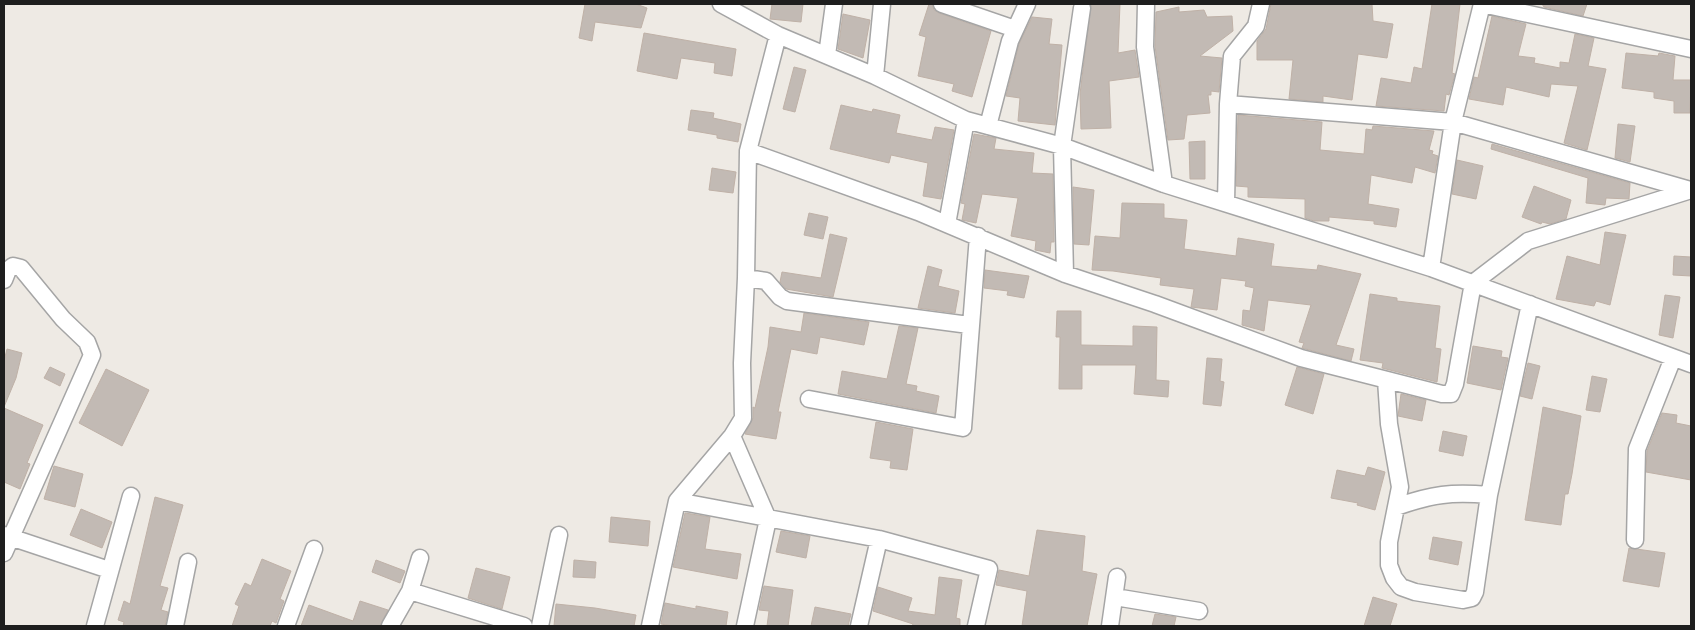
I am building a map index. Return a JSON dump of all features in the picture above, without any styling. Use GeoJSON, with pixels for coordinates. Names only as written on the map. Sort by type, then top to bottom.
{"type":"FeatureCollection","features":[{"type":"Feature","properties":{"kind":"street"},"geometry":{"type":"LineString","coordinates":[[721,4],[778,35],[875,76],[966,120],[1062,146],[1164,184],[1432,268],[1691,364]]}},
{"type":"Feature","properties":{"kind":"street"},"geometry":{"type":"LineString","coordinates":[[827,55],[834,4]]}},
{"type":"Feature","properties":{"kind":"street"},"geometry":{"type":"LineString","coordinates":[[875,76],[882,4]]}},
{"type":"Feature","properties":{"kind":"street"},"geometry":{"type":"LineString","coordinates":[[942,4],[1015,29]]}},
{"type":"Feature","properties":{"kind":"street"},"geometry":{"type":"LineString","coordinates":[[988,126],[1010,41],[1027,4]]}},
{"type":"Feature","properties":{"kind":"street"},"geometry":{"type":"LineString","coordinates":[[1146,4],[1145,47],[1164,184]]}},
{"type":"Feature","properties":{"kind":"street"},"geometry":{"type":"LineString","coordinates":[[1226,203],[1228,104],[1232,56],[1256,26],[1261,4]]}},
{"type":"Feature","properties":{"kind":"street"},"geometry":{"type":"LineString","coordinates":[[1432,268],[1453,122],[1482,4],[1691,49]]}},
{"type":"Feature","properties":{"kind":"street"},"geometry":{"type":"LineString","coordinates":[[1065,274],[1062,146],[1082,8]]}},
{"type":"Feature","properties":{"kind":"street"},"geometry":{"type":"LineString","coordinates":[[650,626],[677,501],[732,436],[743,418],[742,363],[746,278],[748,151],[778,35]]}},
{"type":"Feature","properties":{"kind":"street"},"geometry":{"type":"LineString","coordinates":[[1228,104],[1453,122],[1691,190]]}},
{"type":"Feature","properties":{"kind":"street"},"geometry":{"type":"LineString","coordinates":[[947,224],[966,120]]}},
{"type":"Feature","properties":{"kind":"street"},"geometry":{"type":"LineString","coordinates":[[748,151],[978,236],[1065,274],[1155,304],[1302,358],[1442,394],[1451,394],[1455,384],[1473,284],[1528,241],[1691,190]]}},
{"type":"Feature","properties":{"kind":"street"},"geometry":{"type":"LineString","coordinates":[[809,399],[963,428],[969,325],[978,236]]}},
{"type":"Feature","properties":{"kind":"street"},"geometry":{"type":"LineString","coordinates":[[4,280],[8,270],[13,266],[21,268],[63,319],[87,342],[92,355],[6,536],[4,553]]}},
{"type":"Feature","properties":{"kind":"street"},"geometry":{"type":"LineString","coordinates":[[746,278],[766,281],[780,297],[787,301],[969,325]]}},
{"type":"Feature","properties":{"kind":"street"},"geometry":{"type":"LineString","coordinates":[[1386,380],[1389,424],[1400,488],[1389,542],[1389,565],[1394,578],[1401,587],[1415,592],[1463,600],[1472,598],[1475,592],[1489,495],[1530,304]]}},
{"type":"Feature","properties":{"kind":"street"},"geometry":{"type":"LineString","coordinates":[[1635,540],[1637,449],[1673,358]]}},
{"type":"Feature","properties":{"kind":"street"},"geometry":{"type":"LineString","coordinates":[[732,436],[768,519],[745,626]]}},
{"type":"Feature","properties":{"kind":"street"},"geometry":{"type":"LineString","coordinates":[[1396,507],[1436,494],[1454,492],[1489,495]]}},
{"type":"Feature","properties":{"kind":"street"},"geometry":{"type":"LineString","coordinates":[[95,626],[132,496]]}},
{"type":"Feature","properties":{"kind":"street"},"geometry":{"type":"LineString","coordinates":[[677,501],[879,539],[989,569],[976,626]]}},
{"type":"Feature","properties":{"kind":"street"},"geometry":{"type":"LineString","coordinates":[[540,626],[559,535]]}},
{"type":"Feature","properties":{"kind":"street"},"geometry":{"type":"LineString","coordinates":[[6,536],[110,570]]}},
{"type":"Feature","properties":{"kind":"street"},"geometry":{"type":"LineString","coordinates":[[859,626],[879,539]]}},
{"type":"Feature","properties":{"kind":"street"},"geometry":{"type":"LineString","coordinates":[[286,626],[314,549]]}},
{"type":"Feature","properties":{"kind":"street"},"geometry":{"type":"LineString","coordinates":[[390,626],[410,591],[420,558]]}},
{"type":"Feature","properties":{"kind":"street"},"geometry":{"type":"LineString","coordinates":[[175,626],[188,562]]}},
{"type":"Feature","properties":{"kind":"street"},"geometry":{"type":"LineString","coordinates":[[1110,626],[1117,577]]}},
{"type":"Feature","properties":{"kind":"street"},"geometry":{"type":"LineString","coordinates":[[410,591],[524,626]]}},
{"type":"Feature","properties":{"kind":"street"},"geometry":{"type":"LineString","coordinates":[[1115,597],[1198,611]]}},
{"type":"Feature","properties":{"kind":"building"},"geometry":{"type":"Polygon","coordinates":[[[585,4],[636,4],[647,8],[641,28],[595,22],[592,41],[579,38],[585,4]]]}},
{"type":"Feature","properties":{"kind":"building"},"geometry":{"type":"Polygon","coordinates":[[[772,4],[803,4],[801,22],[770,19],[772,4]]]}},
{"type":"Feature","properties":{"kind":"building"},"geometry":{"type":"Polygon","coordinates":[[[929,4],[932,4],[934,10],[939,13],[991,31],[972,97],[952,91],[954,84],[918,76],[926,37],[919,35],[929,4]]]}},
{"type":"Feature","properties":{"kind":"building"},"geometry":{"type":"Polygon","coordinates":[[[1091,4],[1120,4],[1118,53],[1135,50],[1139,77],[1109,81],[1111,128],[1081,129],[1080,94],[1091,4]]]}},
{"type":"Feature","properties":{"kind":"building"},"geometry":{"type":"Polygon","coordinates":[[[1271,4],[1372,4],[1373,21],[1393,24],[1387,58],[1358,54],[1352,100],[1323,96],[1323,102],[1289,99],[1293,60],[1257,60],[1257,41],[1266,29],[1271,4]]]}},
{"type":"Feature","properties":{"kind":"building"},"geometry":{"type":"Polygon","coordinates":[[[1432,4],[1460,4],[1452,73],[1455,74],[1449,95],[1446,94],[1444,111],[1376,106],[1381,78],[1411,83],[1414,67],[1422,69],[1432,4]]]}},
{"type":"Feature","properties":{"kind":"building"},"geometry":{"type":"Polygon","coordinates":[[[1542,4],[1587,4],[1583,16],[1544,7],[1542,4]]]}},
{"type":"Feature","properties":{"kind":"building"},"geometry":{"type":"Polygon","coordinates":[[[1179,7],[1179,12],[1204,10],[1207,17],[1232,16],[1233,31],[1200,56],[1222,58],[1219,92],[1211,91],[1211,95],[1208,95],[1210,113],[1187,115],[1184,139],[1168,140],[1155,46],[1156,12],[1179,7]]]}},
{"type":"Feature","properties":{"kind":"building"},"geometry":{"type":"Polygon","coordinates":[[[843,14],[870,20],[863,58],[838,49],[843,14]]]}},
{"type":"Feature","properties":{"kind":"building"},"geometry":{"type":"Polygon","coordinates":[[[1492,16],[1526,24],[1518,56],[1535,58],[1534,63],[1560,68],[1560,62],[1569,63],[1575,34],[1594,38],[1588,66],[1606,69],[1587,150],[1564,143],[1578,86],[1551,84],[1549,97],[1506,87],[1503,105],[1469,99],[1474,77],[1478,78],[1492,16]]]}},
{"type":"Feature","properties":{"kind":"building"},"geometry":{"type":"Polygon","coordinates":[[[1032,17],[1052,19],[1049,44],[1062,45],[1055,125],[1018,121],[1020,98],[1006,96],[1019,44],[1032,17]]]}},
{"type":"Feature","properties":{"kind":"building"},"geometry":{"type":"Polygon","coordinates":[[[644,33],[736,49],[732,76],[714,73],[715,63],[681,58],[677,79],[637,71],[644,33]]]}},
{"type":"Feature","properties":{"kind":"building"},"geometry":{"type":"Polygon","coordinates":[[[1626,53],[1658,56],[1659,53],[1675,56],[1673,80],[1691,80],[1690,113],[1674,113],[1674,101],[1654,98],[1654,92],[1622,88],[1626,53]]]}},
{"type":"Feature","properties":{"kind":"building"},"geometry":{"type":"Polygon","coordinates":[[[794,67],[806,70],[795,112],[783,109],[794,67]]]}},
{"type":"Feature","properties":{"kind":"building"},"geometry":{"type":"Polygon","coordinates":[[[841,105],[872,112],[873,109],[900,115],[896,133],[932,140],[935,127],[954,130],[941,199],[923,196],[928,163],[891,155],[889,163],[830,149],[841,105]]]}},
{"type":"Feature","properties":{"kind":"building"},"geometry":{"type":"Polygon","coordinates":[[[691,110],[714,113],[713,118],[741,124],[738,142],[717,138],[717,135],[688,130],[691,110]]]}},
{"type":"Feature","properties":{"kind":"building"},"geometry":{"type":"Polygon","coordinates":[[[1238,115],[1322,122],[1320,150],[1364,154],[1366,129],[1372,130],[1373,126],[1434,131],[1429,150],[1433,151],[1432,154],[1438,156],[1435,173],[1415,167],[1412,183],[1371,175],[1368,204],[1399,209],[1396,227],[1374,224],[1374,221],[1329,217],[1329,221],[1314,221],[1305,218],[1305,199],[1248,197],[1248,187],[1236,186],[1238,115]]]}},
{"type":"Feature","properties":{"kind":"building"},"geometry":{"type":"Polygon","coordinates":[[[1618,124],[1635,126],[1630,162],[1615,158],[1618,124]]]}},
{"type":"Feature","properties":{"kind":"building"},"geometry":{"type":"Polygon","coordinates":[[[974,134],[996,138],[994,149],[1034,153],[1032,173],[1053,174],[1054,242],[1051,242],[1050,253],[1035,250],[1036,241],[1011,236],[1018,198],[982,194],[976,223],[962,220],[965,204],[961,203],[974,134]]]}},
{"type":"Feature","properties":{"kind":"building"},"geometry":{"type":"Polygon","coordinates":[[[1205,141],[1205,179],[1190,179],[1189,142],[1205,141]]]}},
{"type":"Feature","properties":{"kind":"building"},"geometry":{"type":"Polygon","coordinates":[[[1492,144],[1630,183],[1629,199],[1606,198],[1605,205],[1586,203],[1588,178],[1491,149],[1492,144]]]}},
{"type":"Feature","properties":{"kind":"building"},"geometry":{"type":"Polygon","coordinates":[[[1457,160],[1483,166],[1476,199],[1452,194],[1457,160]]]}},
{"type":"Feature","properties":{"kind":"building"},"geometry":{"type":"Polygon","coordinates":[[[712,168],[736,172],[733,193],[709,190],[712,168]]]}},
{"type":"Feature","properties":{"kind":"building"},"geometry":{"type":"Polygon","coordinates":[[[1534,186],[1571,200],[1566,219],[1550,224],[1542,222],[1541,224],[1522,217],[1534,186]]]}},
{"type":"Feature","properties":{"kind":"building"},"geometry":{"type":"Polygon","coordinates":[[[1073,187],[1094,190],[1089,245],[1074,244],[1073,187]]]}},
{"type":"Feature","properties":{"kind":"building"},"geometry":{"type":"Polygon","coordinates":[[[1122,203],[1164,204],[1164,218],[1187,220],[1184,249],[1236,256],[1238,238],[1274,244],[1271,266],[1317,270],[1318,265],[1361,274],[1336,345],[1354,349],[1351,361],[1302,348],[1304,343],[1299,342],[1311,305],[1268,300],[1264,331],[1242,325],[1243,310],[1250,311],[1254,288],[1245,286],[1246,281],[1221,278],[1217,310],[1191,307],[1194,289],[1160,285],[1161,278],[1092,270],[1095,236],[1120,238],[1122,203]]]}},
{"type":"Feature","properties":{"kind":"building"},"geometry":{"type":"Polygon","coordinates":[[[809,213],[828,217],[823,239],[804,235],[809,213]]]}},
{"type":"Feature","properties":{"kind":"building"},"geometry":{"type":"Polygon","coordinates":[[[1605,232],[1626,235],[1610,305],[1596,301],[1594,306],[1556,299],[1567,256],[1600,265],[1605,232]]]}},
{"type":"Feature","properties":{"kind":"building"},"geometry":{"type":"Polygon","coordinates":[[[830,234],[847,238],[833,297],[786,289],[780,282],[782,272],[821,278],[830,234]]]}},
{"type":"Feature","properties":{"kind":"building"},"geometry":{"type":"Polygon","coordinates":[[[1674,256],[1691,257],[1691,276],[1673,275],[1674,256]]]}},
{"type":"Feature","properties":{"kind":"building"},"geometry":{"type":"Polygon","coordinates":[[[928,266],[942,270],[938,286],[959,291],[955,313],[918,308],[928,266]]]}},
{"type":"Feature","properties":{"kind":"building"},"geometry":{"type":"Polygon","coordinates":[[[985,270],[1029,276],[1024,298],[1007,295],[1008,291],[984,288],[985,270]]]}},
{"type":"Feature","properties":{"kind":"building"},"geometry":{"type":"Polygon","coordinates":[[[1370,294],[1397,298],[1397,301],[1440,306],[1435,348],[1441,349],[1437,382],[1382,368],[1383,363],[1360,360],[1370,294]]]}},
{"type":"Feature","properties":{"kind":"building"},"geometry":{"type":"Polygon","coordinates":[[[1665,295],[1680,297],[1673,338],[1659,335],[1665,295]]]}},
{"type":"Feature","properties":{"kind":"building"},"geometry":{"type":"Polygon","coordinates":[[[1057,311],[1081,311],[1081,345],[1133,346],[1133,326],[1157,327],[1156,380],[1169,381],[1168,397],[1134,394],[1136,365],[1082,365],[1082,389],[1059,389],[1060,337],[1056,337],[1057,311]]]}},
{"type":"Feature","properties":{"kind":"building"},"geometry":{"type":"Polygon","coordinates":[[[804,313],[869,322],[864,345],[820,337],[817,354],[791,349],[778,412],[781,412],[776,439],[745,434],[753,418],[753,407],[755,408],[768,347],[770,327],[801,332],[804,313]]]}},
{"type":"Feature","properties":{"kind":"building"},"geometry":{"type":"Polygon","coordinates":[[[899,326],[918,328],[906,384],[917,386],[916,391],[939,396],[936,413],[838,394],[842,371],[887,379],[899,326]]]}},
{"type":"Feature","properties":{"kind":"building"},"geometry":{"type":"Polygon","coordinates":[[[1473,346],[1502,351],[1501,357],[1508,358],[1501,390],[1467,383],[1473,346]]]}},
{"type":"Feature","properties":{"kind":"building"},"geometry":{"type":"Polygon","coordinates":[[[7,349],[22,353],[16,378],[4,407],[4,361],[7,349]]]}},
{"type":"Feature","properties":{"kind":"building"},"geometry":{"type":"Polygon","coordinates":[[[1207,358],[1222,359],[1220,381],[1224,382],[1221,406],[1203,404],[1207,358]]]}},
{"type":"Feature","properties":{"kind":"building"},"geometry":{"type":"Polygon","coordinates":[[[1528,363],[1540,366],[1532,399],[1520,396],[1528,363]]]}},
{"type":"Feature","properties":{"kind":"building"},"geometry":{"type":"Polygon","coordinates":[[[50,367],[65,374],[60,386],[44,378],[50,367]]]}},
{"type":"Feature","properties":{"kind":"building"},"geometry":{"type":"Polygon","coordinates":[[[1297,367],[1324,374],[1313,414],[1285,405],[1297,367]]]}},
{"type":"Feature","properties":{"kind":"building"},"geometry":{"type":"Polygon","coordinates":[[[106,369],[149,390],[122,446],[79,423],[106,369]]]}},
{"type":"Feature","properties":{"kind":"building"},"geometry":{"type":"Polygon","coordinates":[[[1592,376],[1607,379],[1600,412],[1586,410],[1592,376]]]}},
{"type":"Feature","properties":{"kind":"building"},"geometry":{"type":"Polygon","coordinates":[[[1401,394],[1426,400],[1422,421],[1398,416],[1401,394]]]}},
{"type":"Feature","properties":{"kind":"building"},"geometry":{"type":"Polygon","coordinates":[[[1543,407],[1581,416],[1568,494],[1565,494],[1561,525],[1525,520],[1543,407]]]}},
{"type":"Feature","properties":{"kind":"building"},"geometry":{"type":"Polygon","coordinates":[[[4,408],[43,425],[27,463],[30,464],[20,489],[4,482],[4,408]]]}},
{"type":"Feature","properties":{"kind":"building"},"geometry":{"type":"Polygon","coordinates":[[[1662,413],[1677,415],[1676,423],[1691,426],[1691,480],[1646,472],[1647,451],[1662,413]]]}},
{"type":"Feature","properties":{"kind":"building"},"geometry":{"type":"Polygon","coordinates":[[[876,422],[913,429],[907,470],[890,468],[891,461],[870,458],[876,422]]]}},
{"type":"Feature","properties":{"kind":"building"},"geometry":{"type":"Polygon","coordinates":[[[1443,431],[1467,436],[1463,456],[1439,451],[1443,431]]]}},
{"type":"Feature","properties":{"kind":"building"},"geometry":{"type":"Polygon","coordinates":[[[54,466],[83,474],[75,507],[44,499],[54,466]]]}},
{"type":"Feature","properties":{"kind":"building"},"geometry":{"type":"Polygon","coordinates":[[[1368,467],[1385,472],[1375,510],[1357,505],[1358,503],[1331,498],[1337,470],[1365,476],[1368,467]]]}},
{"type":"Feature","properties":{"kind":"building"},"geometry":{"type":"Polygon","coordinates":[[[155,497],[183,505],[160,586],[168,588],[161,610],[168,612],[165,626],[123,626],[124,622],[118,620],[124,601],[130,604],[155,497]]]}},
{"type":"Feature","properties":{"kind":"building"},"geometry":{"type":"Polygon","coordinates":[[[81,509],[112,522],[102,548],[70,535],[81,509]]]}},
{"type":"Feature","properties":{"kind":"building"},"geometry":{"type":"Polygon","coordinates":[[[685,513],[710,517],[705,549],[741,554],[737,579],[673,567],[685,513]]]}},
{"type":"Feature","properties":{"kind":"building"},"geometry":{"type":"Polygon","coordinates":[[[611,517],[650,521],[648,546],[609,542],[611,517]]]}},
{"type":"Feature","properties":{"kind":"building"},"geometry":{"type":"Polygon","coordinates":[[[1037,530],[1085,536],[1082,571],[1097,574],[1087,626],[1022,626],[1027,591],[996,585],[999,570],[1029,576],[1037,530]]]}},
{"type":"Feature","properties":{"kind":"building"},"geometry":{"type":"Polygon","coordinates":[[[781,531],[810,536],[806,558],[776,552],[781,531]]]}},
{"type":"Feature","properties":{"kind":"building"},"geometry":{"type":"Polygon","coordinates":[[[1433,537],[1462,542],[1458,565],[1429,559],[1433,537]]]}},
{"type":"Feature","properties":{"kind":"building"},"geometry":{"type":"Polygon","coordinates":[[[1629,548],[1665,553],[1659,587],[1623,581],[1629,548]]]}},
{"type":"Feature","properties":{"kind":"building"},"geometry":{"type":"Polygon","coordinates":[[[262,559],[291,571],[280,599],[284,601],[276,623],[272,621],[270,626],[232,626],[239,606],[235,604],[245,583],[251,586],[262,559]]]}},
{"type":"Feature","properties":{"kind":"building"},"geometry":{"type":"Polygon","coordinates":[[[376,560],[405,571],[400,583],[372,572],[376,560]]]}},
{"type":"Feature","properties":{"kind":"building"},"geometry":{"type":"Polygon","coordinates":[[[574,560],[596,562],[595,578],[573,577],[574,560]]]}},
{"type":"Feature","properties":{"kind":"building"},"geometry":{"type":"Polygon","coordinates":[[[476,568],[510,577],[502,609],[468,598],[476,568]]]}},
{"type":"Feature","properties":{"kind":"building"},"geometry":{"type":"Polygon","coordinates":[[[939,577],[962,580],[956,618],[960,619],[960,626],[912,626],[913,624],[873,611],[878,587],[912,598],[908,611],[935,615],[939,577]]]}},
{"type":"Feature","properties":{"kind":"building"},"geometry":{"type":"Polygon","coordinates":[[[764,586],[793,590],[788,626],[767,626],[769,611],[759,610],[764,586]]]}},
{"type":"Feature","properties":{"kind":"building"},"geometry":{"type":"Polygon","coordinates":[[[1373,597],[1397,604],[1390,626],[1364,626],[1373,597]]]}},
{"type":"Feature","properties":{"kind":"building"},"geometry":{"type":"Polygon","coordinates":[[[360,601],[388,610],[380,626],[301,626],[309,605],[353,621],[360,601]]]}},
{"type":"Feature","properties":{"kind":"building"},"geometry":{"type":"Polygon","coordinates":[[[665,603],[696,609],[696,606],[728,612],[726,626],[672,626],[661,624],[665,603]]]}},
{"type":"Feature","properties":{"kind":"building"},"geometry":{"type":"Polygon","coordinates":[[[556,604],[636,615],[634,626],[554,626],[556,604]]]}},
{"type":"Feature","properties":{"kind":"building"},"geometry":{"type":"Polygon","coordinates":[[[815,607],[851,614],[848,626],[811,626],[815,607]]]}},
{"type":"Feature","properties":{"kind":"building"},"geometry":{"type":"Polygon","coordinates":[[[1155,614],[1176,617],[1174,626],[1152,626],[1155,614]]]}}]}
